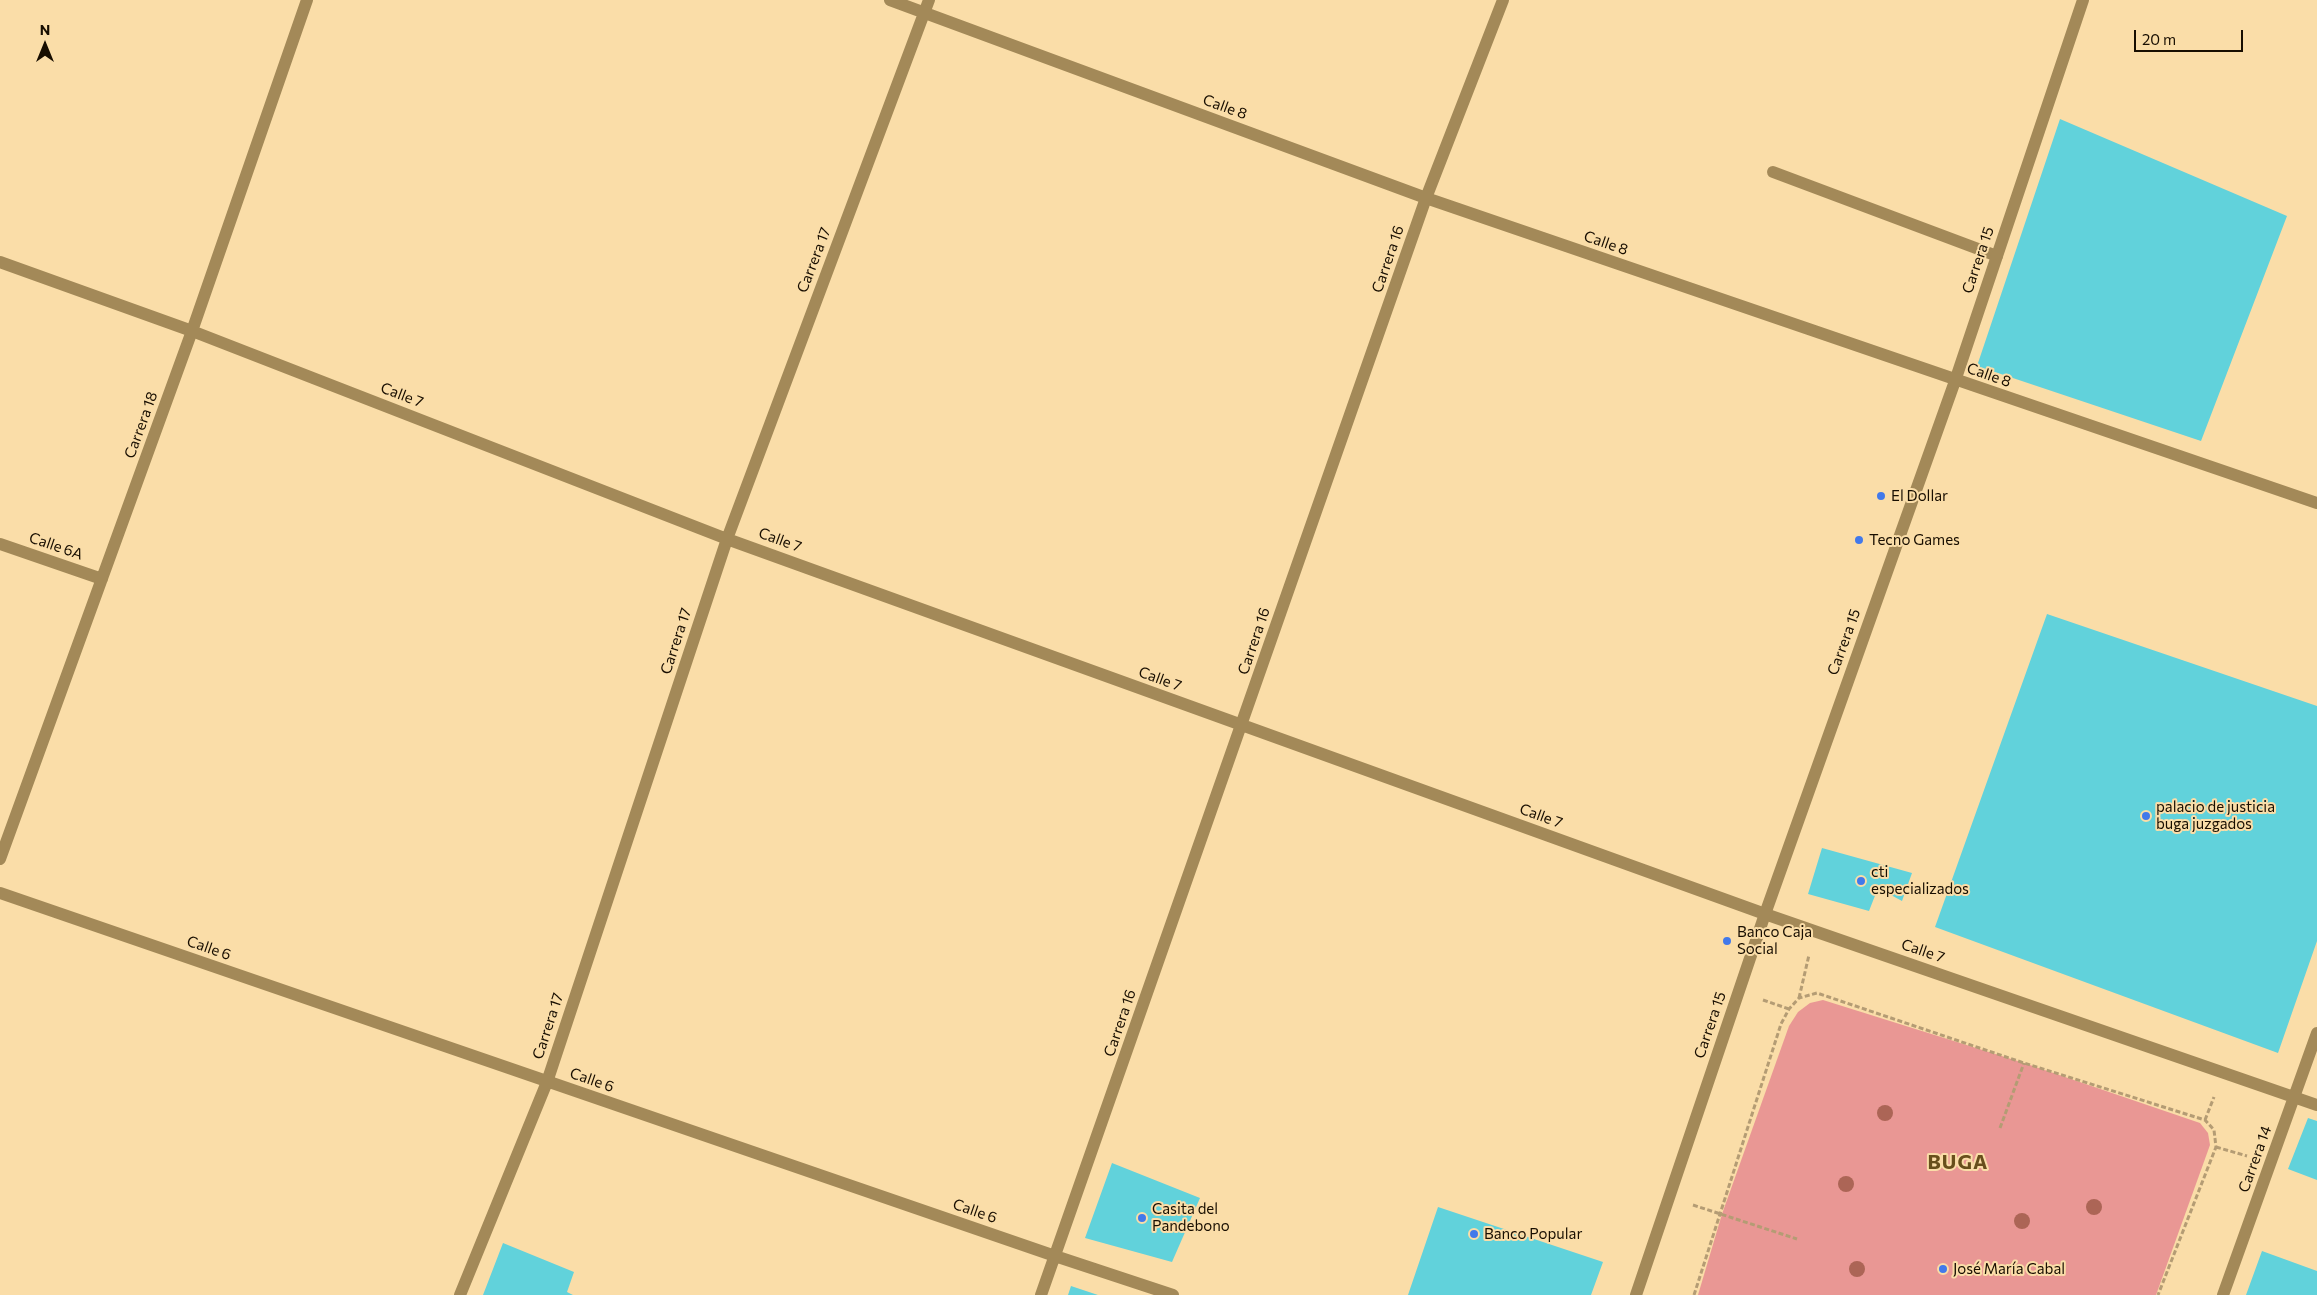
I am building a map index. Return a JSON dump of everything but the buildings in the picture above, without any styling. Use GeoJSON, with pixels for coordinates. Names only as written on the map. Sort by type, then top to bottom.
{"type":"FeatureCollection","features":[{"type":"Feature","properties":{"kind":"street","name":"Carrera 18"},"geometry":{"type":"LineString","coordinates":[[0,860],[192,331],[307,0]]}},
{"type":"Feature","properties":{"kind":"street","name":"Calle 8"},"geometry":{"type":"LineString","coordinates":[[890,0],[1426,198],[2317,503]]}},
{"type":"Feature","properties":{"kind":"street","name":"Carrera 17"},"geometry":{"type":"LineString","coordinates":[[460,1295],[547,1082],[727,539],[929,0]]}},
{"type":"Feature","properties":{"kind":"street","name":"Carrera 16"},"geometry":{"type":"LineString","coordinates":[[1041,1295],[1426,198],[1503,0]]}},
{"type":"Feature","properties":{"kind":"street","name":"Carrera 15"},"geometry":{"type":"LineString","coordinates":[[1636,1295],[1765,914],[1954,380],[2083,0]]}},
{"type":"Feature","properties":{"kind":"street"},"geometry":{"type":"LineString","coordinates":[[1773,172],[1997,256]]}},
{"type":"Feature","properties":{"kind":"street","name":"Calle 7"},"geometry":{"type":"LineString","coordinates":[[0,262],[192,331],[727,539],[1765,914],[2317,1105]]}},
{"type":"Feature","properties":{"kind":"street","name":"Calle 6A"},"geometry":{"type":"LineString","coordinates":[[0,544],[102,579]]}},
{"type":"Feature","properties":{"kind":"street","name":"Calle 6"},"geometry":{"type":"LineString","coordinates":[[0,894],[1173,1295]]}},
{"type":"Feature","properties":{"kind":"street","name":"Carrera 14"},"geometry":{"type":"LineString","coordinates":[[2223,1295],[2317,1033]]}},
{"type":"Feature","properties":{"kind":"path"},"geometry":{"type":"LineString","coordinates":[[1694,1295],[1722,1214],[1781,1024],[1788,1010],[1799,998],[1814,930]]}},
{"type":"Feature","properties":{"kind":"path"},"geometry":{"type":"LineString","coordinates":[[1799,998],[1817,993],[2024,1063],[2205,1120],[2214,1130],[2216,1147],[2158,1295]]}},
{"type":"Feature","properties":{"kind":"path"},"geometry":{"type":"LineString","coordinates":[[2000,1128],[2024,1063]]}},
{"type":"Feature","properties":{"kind":"path"},"geometry":{"type":"LineString","coordinates":[[2216,1147],[2270,1164]]}},
{"type":"Feature","properties":{"kind":"path"},"geometry":{"type":"LineString","coordinates":[[1722,1214],[1797,1239]]}},
{"type":"Feature","properties":{"kind":"shaded area"},"geometry":{"type":"Polygon","coordinates":[[[1823,1000],[2024,1063],[2200,1123],[2208,1133],[2210,1145],[2156,1295],[1698,1295],[1722,1214],[1789,1026],[1798,1012],[1810,1003],[1823,1000]]]}},
{"type":"Feature","properties":{"kind":"place","name":"El Dollar"},"geometry":{"type":"Point","coordinates":[1881,496]}},
{"type":"Feature","properties":{"kind":"place","name":"Tecno Games"},"geometry":{"type":"Point","coordinates":[1859,540]}},
{"type":"Feature","properties":{"kind":"place","name":"palacio de justicia buga juzgados"},"geometry":{"type":"Point","coordinates":[2146,816]}},
{"type":"Feature","properties":{"kind":"place","name":"cti especializados"},"geometry":{"type":"Point","coordinates":[1861,881]}},
{"type":"Feature","properties":{"kind":"place","name":"Banco Caja Social"},"geometry":{"type":"Point","coordinates":[1727,941]}},
{"type":"Feature","properties":{"kind":"place","name":"Casita del Pandebono"},"geometry":{"type":"Point","coordinates":[1142,1218]}},
{"type":"Feature","properties":{"kind":"place","name":"Banco Popular"},"geometry":{"type":"Point","coordinates":[1474,1234]}},
{"type":"Feature","properties":{"kind":"place","name":"José María Cabal"},"geometry":{"type":"Point","coordinates":[1943,1269]}},
{"type":"Feature","properties":{"kind":"district","name":"BUGA"},"geometry":{"type":"Point","coordinates":[1958,1162]}}]}
